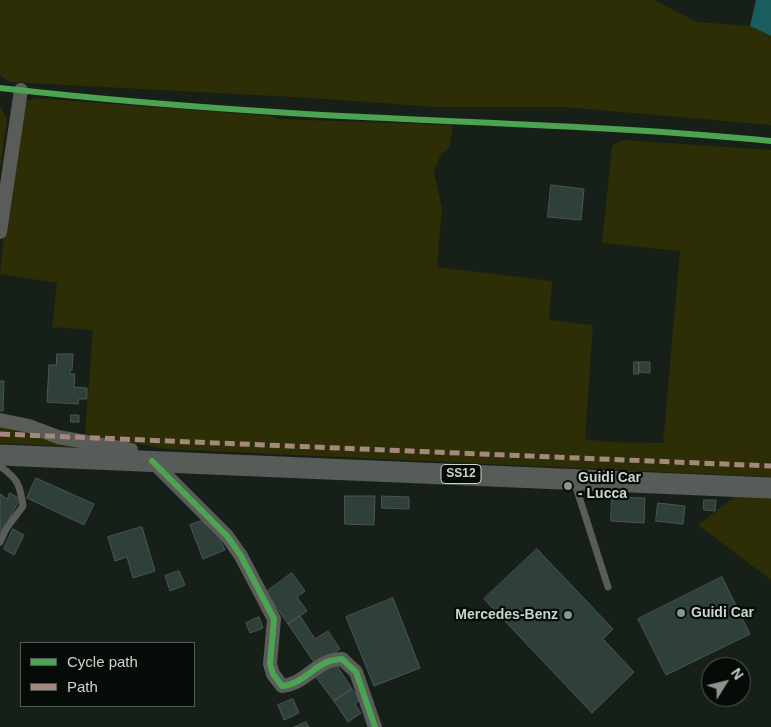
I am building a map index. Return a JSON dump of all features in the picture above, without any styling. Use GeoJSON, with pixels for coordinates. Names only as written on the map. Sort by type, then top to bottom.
{"type":"FeatureCollection","features":[{"type":"Feature","properties":{"kind":"main road","name":"SS12"},"geometry":{"type":"LineString","coordinates":[[0,455],[771,488]]}},
{"type":"Feature","properties":{"kind":"street"},"geometry":{"type":"LineString","coordinates":[[0,232],[21,90]]}},
{"type":"Feature","properties":{"kind":"street"},"geometry":{"type":"LineString","coordinates":[[0,420],[29,426],[58,437],[131,450],[227,536],[241,556],[274,619],[270,664],[273,674],[282,686],[300,680],[328,661],[342,659],[356,672],[375,727]]}},
{"type":"Feature","properties":{"kind":"lane"},"geometry":{"type":"LineString","coordinates":[[0,462],[1,467],[14,476],[20,487],[23,506],[6,529],[0,542]]}},
{"type":"Feature","properties":{"kind":"lane"},"geometry":{"type":"LineString","coordinates":[[573,479],[608,587]]}},
{"type":"Feature","properties":{"kind":"shaded area"},"geometry":{"type":"Polygon","coordinates":[[[0,0],[654,0],[697,22],[750,26],[771,36],[771,125],[564,107],[437,107],[312,98],[10,82],[0,75],[0,0]]]}},
{"type":"Feature","properties":{"kind":"shaded area"},"geometry":{"type":"Polygon","coordinates":[[[35,98],[272,116],[278,119],[453,125],[449,148],[440,156],[434,173],[442,209],[437,267],[552,281],[549,320],[593,325],[585,439],[608,442],[663,443],[680,251],[602,243],[612,146],[622,140],[771,150],[771,477],[165,449],[85,434],[93,330],[52,327],[57,283],[0,274],[7,204],[23,106],[27,101],[35,98]]]}},
{"type":"Feature","properties":{"kind":"shaded area"},"geometry":{"type":"Polygon","coordinates":[[[0,106],[7,119],[0,170],[0,106]]]}},
{"type":"Feature","properties":{"kind":"shaded area"},"geometry":{"type":"Polygon","coordinates":[[[0,425],[108,449],[0,443],[0,425]]]}},
{"type":"Feature","properties":{"kind":"shaded area"},"geometry":{"type":"Polygon","coordinates":[[[734,497],[771,498],[771,580],[698,525],[734,497]]]}},
{"type":"Feature","properties":{"kind":"water"},"geometry":{"type":"Polygon","coordinates":[[[756,0],[771,0],[771,36],[750,26],[756,0]]]}},
{"type":"Feature","properties":{"kind":"building"},"geometry":{"type":"Polygon","coordinates":[[[551,185],[584,189],[581,220],[548,217],[551,185]]]}},
{"type":"Feature","properties":{"kind":"building"},"geometry":{"type":"Polygon","coordinates":[[[57,354],[73,354],[70,374],[75,374],[74,387],[87,388],[87,399],[79,399],[78,404],[47,402],[49,365],[56,365],[57,354]]]}},
{"type":"Feature","properties":{"kind":"building"},"geometry":{"type":"Polygon","coordinates":[[[634,362],[639,362],[639,374],[634,374],[634,362]]]}},
{"type":"Feature","properties":{"kind":"building"},"geometry":{"type":"Polygon","coordinates":[[[639,362],[650,362],[650,373],[639,372],[639,362]]]}},
{"type":"Feature","properties":{"kind":"building"},"geometry":{"type":"Polygon","coordinates":[[[0,381],[4,381],[3,411],[0,411],[0,381]]]}},
{"type":"Feature","properties":{"kind":"building"},"geometry":{"type":"Polygon","coordinates":[[[71,415],[79,415],[79,422],[71,422],[71,415]]]}},
{"type":"Feature","properties":{"kind":"building"},"geometry":{"type":"Polygon","coordinates":[[[36,478],[94,504],[84,525],[27,498],[36,478]]]}},
{"type":"Feature","properties":{"kind":"building"},"geometry":{"type":"Polygon","coordinates":[[[10,493],[20,499],[1,534],[0,494],[7,499],[10,493]]]}},
{"type":"Feature","properties":{"kind":"building"},"geometry":{"type":"Polygon","coordinates":[[[345,496],[375,496],[374,525],[345,524],[345,496]]]}},
{"type":"Feature","properties":{"kind":"building"},"geometry":{"type":"Polygon","coordinates":[[[382,496],[409,497],[409,509],[382,508],[382,496]]]}},
{"type":"Feature","properties":{"kind":"building"},"geometry":{"type":"Polygon","coordinates":[[[612,497],[645,498],[644,523],[611,521],[612,497]]]}},
{"type":"Feature","properties":{"kind":"building"},"geometry":{"type":"Polygon","coordinates":[[[704,500],[716,500],[715,511],[704,510],[704,500]]]}},
{"type":"Feature","properties":{"kind":"building"},"geometry":{"type":"Polygon","coordinates":[[[658,503],[685,506],[683,524],[656,521],[658,503]]]}},
{"type":"Feature","properties":{"kind":"building"},"geometry":{"type":"Polygon","coordinates":[[[201,521],[218,534],[225,550],[203,559],[190,525],[201,521]]]}},
{"type":"Feature","properties":{"kind":"building"},"geometry":{"type":"Polygon","coordinates":[[[142,527],[155,571],[133,578],[127,557],[115,561],[108,537],[142,527]]]}},
{"type":"Feature","properties":{"kind":"building"},"geometry":{"type":"Polygon","coordinates":[[[13,529],[24,535],[14,555],[4,549],[13,529]]]}},
{"type":"Feature","properties":{"kind":"building"},"geometry":{"type":"Polygon","coordinates":[[[537,549],[613,629],[603,639],[634,672],[592,713],[484,599],[537,549]]]}},
{"type":"Feature","properties":{"kind":"building"},"geometry":{"type":"Polygon","coordinates":[[[179,571],[185,585],[170,591],[165,576],[179,571]]]}},
{"type":"Feature","properties":{"kind":"building"},"geometry":{"type":"Polygon","coordinates":[[[292,573],[305,591],[297,597],[307,611],[288,624],[266,592],[292,573]]]}},
{"type":"Feature","properties":{"kind":"building"},"geometry":{"type":"Polygon","coordinates":[[[722,577],[750,634],[666,675],[638,619],[722,577]]]}},
{"type":"Feature","properties":{"kind":"building"},"geometry":{"type":"Polygon","coordinates":[[[393,598],[420,668],[374,686],[346,617],[393,598]]]}},
{"type":"Feature","properties":{"kind":"building"},"geometry":{"type":"Polygon","coordinates":[[[300,616],[315,639],[328,631],[340,649],[316,665],[288,624],[300,616]]]}},
{"type":"Feature","properties":{"kind":"building"},"geometry":{"type":"Polygon","coordinates":[[[259,617],[263,628],[250,633],[246,623],[259,617]]]}},
{"type":"Feature","properties":{"kind":"building"},"geometry":{"type":"Polygon","coordinates":[[[336,664],[352,689],[334,701],[316,677],[336,664]]]}},
{"type":"Feature","properties":{"kind":"building"},"geometry":{"type":"Polygon","coordinates":[[[352,689],[360,700],[355,704],[361,713],[348,722],[334,701],[352,689]]]}},
{"type":"Feature","properties":{"kind":"building"},"geometry":{"type":"Polygon","coordinates":[[[293,699],[299,713],[284,720],[278,705],[293,699]]]}},
{"type":"Feature","properties":{"kind":"building"},"geometry":{"type":"Polygon","coordinates":[[[306,722],[309,727],[294,727],[306,722]]]}},
{"type":"Feature","properties":{"kind":"marked path"},"geometry":{"type":"LineString","coordinates":[[0,434],[771,466]]}},
{"type":"Feature","properties":{"kind":"cycle path"},"geometry":{"type":"LineString","coordinates":[[0,88],[254,111],[651,131],[771,141]]}},
{"type":"Feature","properties":{"kind":"cycle path"},"geometry":{"type":"LineString","coordinates":[[152,461],[227,536],[241,556],[274,619],[270,664],[273,674],[282,686],[302,679],[324,663],[342,659],[356,672],[375,727]]}},
{"type":"Feature","properties":{"kind":"place","name":"Guidi Car - Lucca"},"geometry":{"type":"Point","coordinates":[568,486]}},
{"type":"Feature","properties":{"kind":"place","name":"Guidi Car"},"geometry":{"type":"Point","coordinates":[681,613]}},
{"type":"Feature","properties":{"kind":"place","name":"Mercedes-Benz"},"geometry":{"type":"Point","coordinates":[568,615]}}]}
